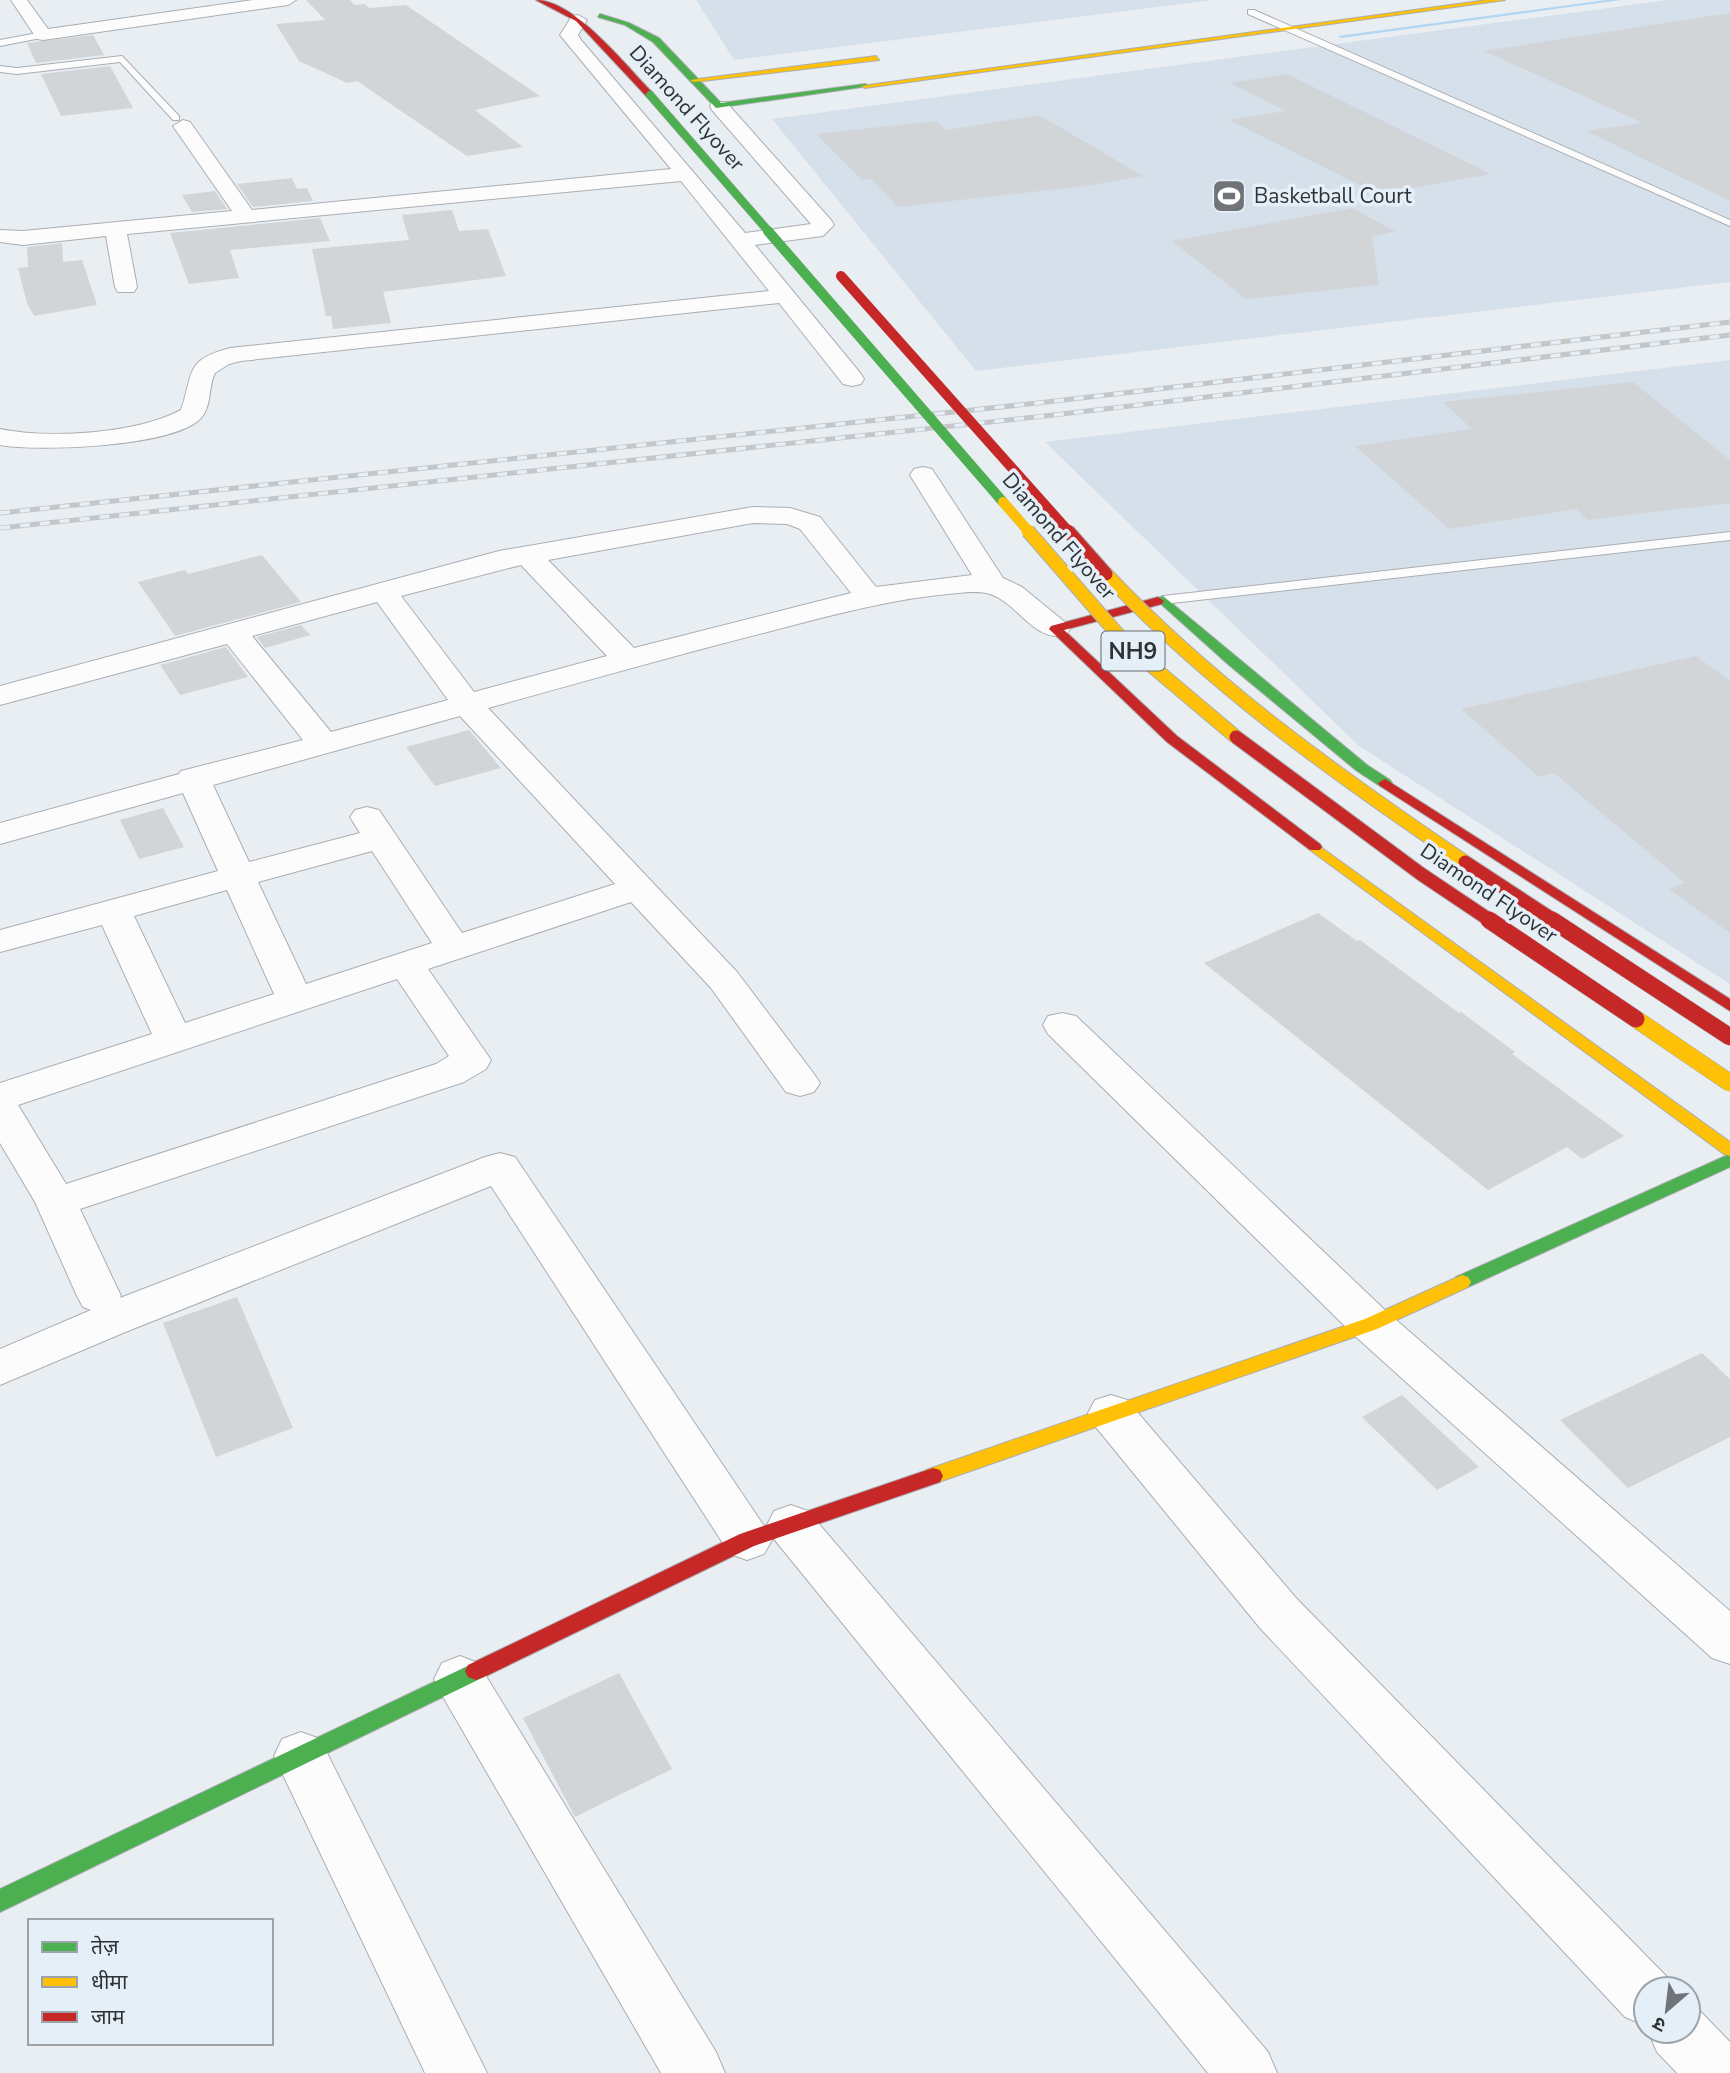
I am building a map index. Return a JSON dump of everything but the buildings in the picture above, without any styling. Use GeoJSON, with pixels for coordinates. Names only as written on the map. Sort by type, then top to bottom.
{"type":"FeatureCollection","features":[{"type":"Feature","properties":{"kind":"main road","name":"NH9"},"geometry":{"type":"LineString","coordinates":[[539,0],[590,15]]}},
{"type":"Feature","properties":{"kind":"main road"},"geometry":{"type":"LineString","coordinates":[[590,15],[627,24],[656,40],[719,106],[1502,0]]}},
{"type":"Feature","properties":{"kind":"main road"},"geometry":{"type":"LineString","coordinates":[[1244,13],[1276,8]]}},
{"type":"Feature","properties":{"kind":"main road","name":"Diamond Flyover"},"geometry":{"type":"LineString","coordinates":[[590,15],[625,42]]}},
{"type":"Feature","properties":{"kind":"main road","name":"Diamond Flyover"},"geometry":{"type":"LineString","coordinates":[[590,15],[603,45],[650,95],[1127,645],[1185,698],[1313,799],[1730,1083]]}},
{"type":"Feature","properties":{"kind":"main road"},"geometry":{"type":"LineString","coordinates":[[694,80],[898,55]]}},
{"type":"Feature","properties":{"kind":"main road"},"geometry":{"type":"LineString","coordinates":[[788,217],[816,248]]}},
{"type":"Feature","properties":{"kind":"main road","name":"Diamond Flyover"},"geometry":{"type":"LineString","coordinates":[[834,268],[1118,587],[1164,636],[1214,681],[1270,727],[1361,792],[1730,1037]]}},
{"type":"Feature","properties":{"kind":"main road"},"geometry":{"type":"LineString","coordinates":[[1055,629],[1163,600],[1233,662],[1363,768],[1730,1006]]}},
{"type":"Feature","properties":{"kind":"main road"},"geometry":{"type":"LineString","coordinates":[[1055,629],[1172,739],[1244,796],[1730,1150]]}},
{"type":"Feature","properties":{"kind":"main road"},"geometry":{"type":"LineString","coordinates":[[0,1901],[769,1532],[1371,1324],[1730,1160]]}},
{"type":"Feature","properties":{"kind":"street"},"geometry":{"type":"LineString","coordinates":[[19,0],[43,35],[279,1]]}},
{"type":"Feature","properties":{"kind":"street"},"geometry":{"type":"LineString","coordinates":[[590,15],[569,35],[574,43],[852,379]]}},
{"type":"Feature","properties":{"kind":"street"},"geometry":{"type":"LineString","coordinates":[[719,106],[823,225],[815,231],[738,240]]}},
{"type":"Feature","properties":{"kind":"street"},"geometry":{"type":"LineString","coordinates":[[180,122],[245,215]]}},
{"type":"Feature","properties":{"kind":"street"},"geometry":{"type":"LineString","coordinates":[[1,237],[23,238],[685,174]]}},
{"type":"Feature","properties":{"kind":"street"},"geometry":{"type":"LineString","coordinates":[[116,228],[126,287]]}},
{"type":"Feature","properties":{"kind":"street"},"geometry":{"type":"LineString","coordinates":[[1,439],[12,442],[65,440],[157,431],[192,414],[197,400],[198,379],[204,367],[221,357],[263,350],[784,296]]}},
{"type":"Feature","properties":{"kind":"street"},"geometry":{"type":"LineString","coordinates":[[923,475],[992,584]]}},
{"type":"Feature","properties":{"kind":"street"},"geometry":{"type":"LineString","coordinates":[[0,696],[528,555],[753,515],[790,516],[810,523],[869,597]]}},
{"type":"Feature","properties":{"kind":"street"},"geometry":{"type":"LineString","coordinates":[[528,555],[627,659]]}},
{"type":"Feature","properties":{"kind":"street"},"geometry":{"type":"LineString","coordinates":[[0,834],[627,659],[869,597],[959,584],[992,584],[1012,593],[1055,629]]}},
{"type":"Feature","properties":{"kind":"street"},"geometry":{"type":"LineString","coordinates":[[383,592],[466,703],[724,980],[800,1083]]}},
{"type":"Feature","properties":{"kind":"street"},"geometry":{"type":"LineString","coordinates":[[233,632],[322,743]]}},
{"type":"Feature","properties":{"kind":"street"},"geometry":{"type":"LineString","coordinates":[[193,778],[240,875],[295,1000]]}},
{"type":"Feature","properties":{"kind":"street"},"geometry":{"type":"LineString","coordinates":[[0,941],[240,875],[373,827],[454,948]]}},
{"type":"Feature","properties":{"kind":"street"},"geometry":{"type":"LineString","coordinates":[[0,1097],[638,888]]}},
{"type":"Feature","properties":{"kind":"street"},"geometry":{"type":"LineString","coordinates":[[113,910],[174,1040]]}},
{"type":"Feature","properties":{"kind":"street"},"geometry":{"type":"LineString","coordinates":[[56,1202],[450,1073],[472,1060],[405,964]]}},
{"type":"Feature","properties":{"kind":"street"},"geometry":{"type":"LineString","coordinates":[[1062,1026],[1371,1324],[1730,1642]]}},
{"type":"Feature","properties":{"kind":"street"},"geometry":{"type":"LineString","coordinates":[[0,1109],[56,1202],[99,1296]]}},
{"type":"Feature","properties":{"kind":"street"},"geometry":{"type":"LineString","coordinates":[[0,1368],[107,1321],[500,1167],[769,1532],[1248,2073]]}},
{"type":"Feature","properties":{"kind":"street"},"geometry":{"type":"LineString","coordinates":[[1111,1413],[1278,1613],[1632,1982]]}},
{"type":"Feature","properties":{"kind":"street"},"geometry":{"type":"LineString","coordinates":[[460,1679],[695,2073]]}},
{"type":"Feature","properties":{"kind":"street"},"geometry":{"type":"LineString","coordinates":[[301,1756],[457,2073]]}},
{"type":"Feature","properties":{"kind":"street"},"geometry":{"type":"LineString","coordinates":[[1691,2045],[1718,2073]]}},
{"type":"Feature","properties":{"kind":"lane"},"geometry":{"type":"LineString","coordinates":[[1244,13],[1287,29],[1728,223]]}},
{"type":"Feature","properties":{"kind":"lane"},"geometry":{"type":"LineString","coordinates":[[0,43],[43,35]]}},
{"type":"Feature","properties":{"kind":"lane"},"geometry":{"type":"LineString","coordinates":[[0,69],[17,71],[122,59],[180,122]]}},
{"type":"Feature","properties":{"kind":"lane"},"geometry":{"type":"LineString","coordinates":[[1163,600],[1730,536]]}},
{"type":"Feature","properties":{"kind":"shaded area"},"geometry":{"type":"Polygon","coordinates":[[[696,0],[1213,0],[734,60],[696,0]]]}},
{"type":"Feature","properties":{"kind":"shaded area"},"geometry":{"type":"Polygon","coordinates":[[[1668,0],[1730,0],[1730,282],[976,371],[772,119],[1668,0]]]}},
{"type":"Feature","properties":{"kind":"shaded area"},"geometry":{"type":"Polygon","coordinates":[[[1730,360],[1730,984],[1359,746],[1045,442],[1730,360]]]}},
{"type":"Feature","properties":{"kind":"waterway"},"geometry":{"type":"LineString","coordinates":[[1341,36],[1618,0]]}},
{"type":"Feature","properties":{"kind":"railway"},"geometry":{"type":"LineString","coordinates":[[0,513],[1038,403],[1730,322]]}},
{"type":"Feature","properties":{"kind":"railway"},"geometry":{"type":"LineString","coordinates":[[0,528],[1045,416],[1730,335]]}},
{"type":"Feature","properties":{"kind":"traffic: fast"},"geometry":{"type":"LineString","coordinates":[[600,16],[627,24],[656,40],[719,106],[865,86]]}},
{"type":"Feature","properties":{"kind":"traffic: fast"},"geometry":{"type":"LineString","coordinates":[[650,95],[1003,502]]}},
{"type":"Feature","properties":{"kind":"traffic: fast"},"geometry":{"type":"LineString","coordinates":[[1158,601],[1163,600],[1233,662],[1362,768],[1385,783]]}},
{"type":"Feature","properties":{"kind":"traffic: fast"},"geometry":{"type":"LineString","coordinates":[[1462,1282],[1730,1160]]}},
{"type":"Feature","properties":{"kind":"traffic: fast"},"geometry":{"type":"LineString","coordinates":[[0,1901],[476,1671]]}},
{"type":"Feature","properties":{"kind":"traffic: slow"},"geometry":{"type":"LineString","coordinates":[[865,86],[1502,0]]}},
{"type":"Feature","properties":{"kind":"traffic: slow"},"geometry":{"type":"LineString","coordinates":[[694,80],[876,58]]}},
{"type":"Feature","properties":{"kind":"traffic: slow"},"geometry":{"type":"LineString","coordinates":[[1003,502],[1127,645],[1236,737]]}},
{"type":"Feature","properties":{"kind":"traffic: slow"},"geometry":{"type":"LineString","coordinates":[[1106,574],[1146,616],[1231,693],[1369,797],[1465,862]]}},
{"type":"Feature","properties":{"kind":"traffic: slow"},"geometry":{"type":"LineString","coordinates":[[1315,847],[1730,1150]]}},
{"type":"Feature","properties":{"kind":"traffic: slow"},"geometry":{"type":"LineString","coordinates":[[1636,1019],[1730,1083]]}},
{"type":"Feature","properties":{"kind":"traffic: slow"},"geometry":{"type":"LineString","coordinates":[[933,1476],[1371,1324],[1462,1282]]}},
{"type":"Feature","properties":{"kind":"traffic: jam"},"geometry":{"type":"LineString","coordinates":[[539,0],[578,20],[650,95]]}},
{"type":"Feature","properties":{"kind":"traffic: jam"},"geometry":{"type":"LineString","coordinates":[[841,276],[1106,574]]}},
{"type":"Feature","properties":{"kind":"traffic: jam"},"geometry":{"type":"LineString","coordinates":[[1158,601],[1055,629],[1172,739],[1315,847]]}},
{"type":"Feature","properties":{"kind":"traffic: jam"},"geometry":{"type":"LineString","coordinates":[[1236,737],[1421,874],[1636,1019]]}},
{"type":"Feature","properties":{"kind":"traffic: jam"},"geometry":{"type":"LineString","coordinates":[[1385,783],[1730,1006]]}},
{"type":"Feature","properties":{"kind":"traffic: jam"},"geometry":{"type":"LineString","coordinates":[[1465,862],[1730,1037]]}},
{"type":"Feature","properties":{"kind":"traffic: jam"},"geometry":{"type":"LineString","coordinates":[[476,1671],[747,1540],[933,1476]]}},
{"type":"Feature","properties":{"kind":"place","name":"Basketball Court"},"geometry":{"type":"Point","coordinates":[1229,196]}}]}
